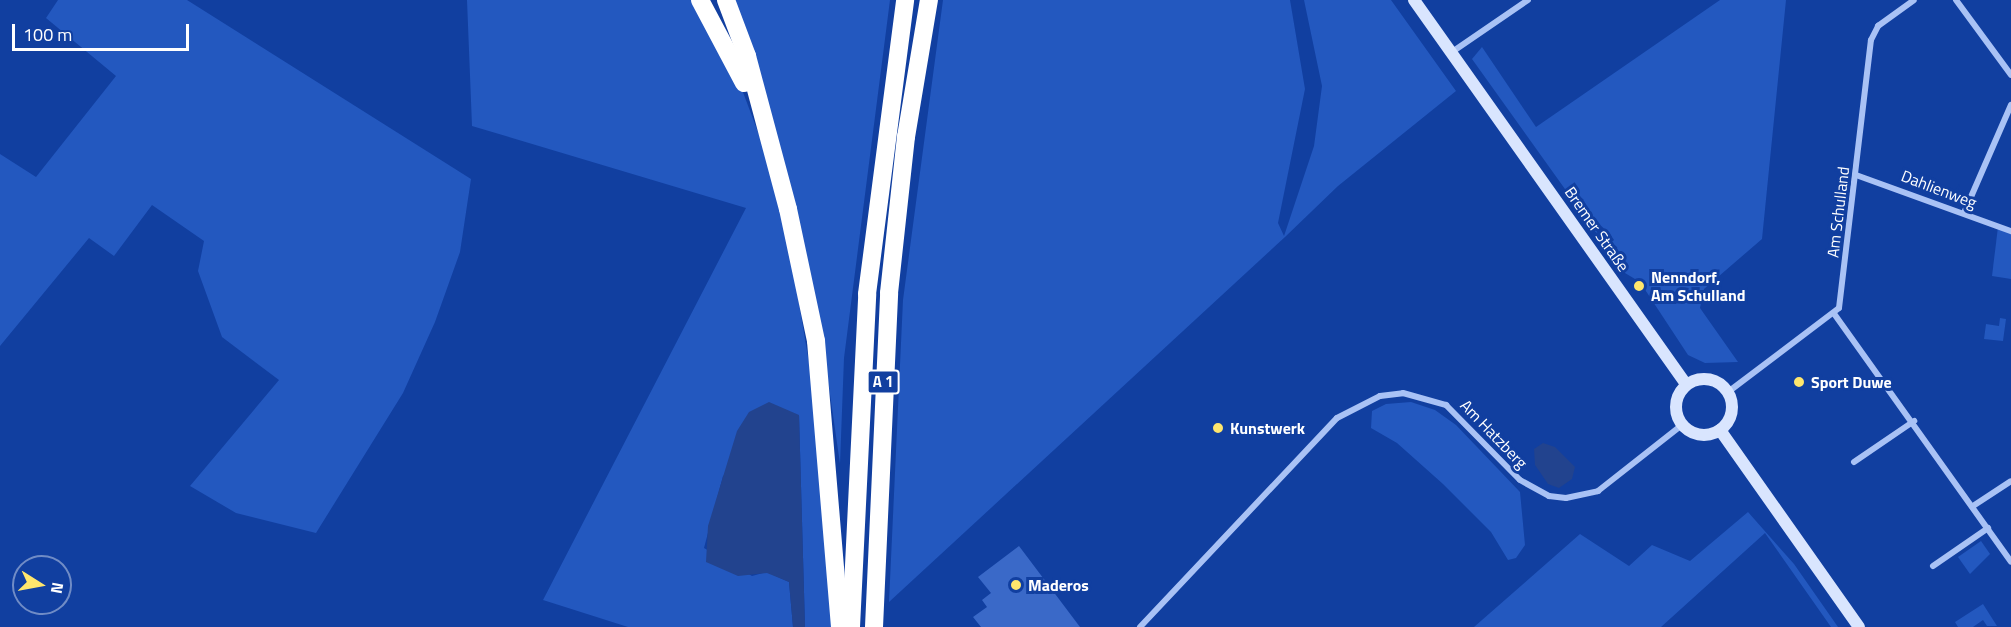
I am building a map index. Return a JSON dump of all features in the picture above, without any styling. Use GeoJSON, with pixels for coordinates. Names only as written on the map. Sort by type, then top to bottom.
{"type":"FeatureCollection","features":[{"type":"Feature","properties":{"kind":"highway"},"geometry":{"type":"LineString","coordinates":[[700,0],[732,54],[775,161]]}},
{"type":"Feature","properties":{"kind":"highway"},"geometry":{"type":"LineString","coordinates":[[726,0],[775,161],[816,341],[840,627]]}},
{"type":"Feature","properties":{"kind":"highway","name":"A 1"},"geometry":{"type":"LineString","coordinates":[[851,627],[867,294],[904,0]]}},
{"type":"Feature","properties":{"kind":"highway","name":"A 1"},"geometry":{"type":"LineString","coordinates":[[874,627],[889,293],[906,137],[929,0]]}},
{"type":"Feature","properties":{"kind":"main road","name":"Bremer Straße"},"geometry":{"type":"LineString","coordinates":[[1414,0],[1686,384]]}},
{"type":"Feature","properties":{"kind":"main road"},"geometry":{"type":"LineString","coordinates":[[1713,380],[1728,392],[1732,409],[1720,430],[1698,435],[1682,425],[1675,408],[1686,384],[1713,380]]}},
{"type":"Feature","properties":{"kind":"main road"},"geometry":{"type":"LineString","coordinates":[[1720,430],[1859,627]]}},
{"type":"Feature","properties":{"kind":"street"},"geometry":{"type":"LineString","coordinates":[[1452,52],[1528,0]]}},
{"type":"Feature","properties":{"kind":"street","name":"Am Schulland"},"geometry":{"type":"LineString","coordinates":[[1835,315],[1841,301],[1870,40],[1878,26],[1914,0]]}},
{"type":"Feature","properties":{"kind":"street"},"geometry":{"type":"LineString","coordinates":[[1956,0],[2011,75]]}},
{"type":"Feature","properties":{"kind":"street"},"geometry":{"type":"LineString","coordinates":[[1964,213],[2011,105]]}},
{"type":"Feature","properties":{"kind":"street","name":"Dahlienweg"},"geometry":{"type":"LineString","coordinates":[[1856,175],[2011,231]]}},
{"type":"Feature","properties":{"kind":"street"},"geometry":{"type":"LineString","coordinates":[[1728,392],[1835,315],[1914,421],[2011,562]]}},
{"type":"Feature","properties":{"kind":"street","name":"Am Hatzberg"},"geometry":{"type":"LineString","coordinates":[[1140,627],[1337,418],[1380,396],[1403,393],[1446,405],[1520,480],[1549,496],[1566,498],[1598,490],[1682,425]]}},
{"type":"Feature","properties":{"kind":"street"},"geometry":{"type":"LineString","coordinates":[[1854,462],[1914,421]]}},
{"type":"Feature","properties":{"kind":"street"},"geometry":{"type":"LineString","coordinates":[[1973,506],[2011,480]]}},
{"type":"Feature","properties":{"kind":"street"},"geometry":{"type":"LineString","coordinates":[[1933,566],[1988,528]]}},
{"type":"Feature","properties":{"kind":"shaded area"},"geometry":{"type":"Polygon","coordinates":[[[58,0],[187,0],[471,179],[460,252],[435,322],[403,393],[316,533],[236,513],[190,486],[279,380],[222,337],[198,271],[204,241],[152,205],[114,256],[89,238],[0,346],[0,154],[36,177],[116,76],[46,18],[58,0]]]}},
{"type":"Feature","properties":{"kind":"shaded area"},"geometry":{"type":"Polygon","coordinates":[[[467,0],[692,0],[741,87],[761,140],[789,244],[821,434],[834,627],[805,627],[799,415],[723,476],[704,548],[752,576],[767,572],[789,582],[793,627],[628,627],[543,600],[746,208],[472,126],[467,0]]]}},
{"type":"Feature","properties":{"kind":"shaded area"},"geometry":{"type":"Polygon","coordinates":[[[734,0],[890,0],[844,358],[840,464],[818,310],[734,0]]]}},
{"type":"Feature","properties":{"kind":"shaded area"},"geometry":{"type":"Polygon","coordinates":[[[943,0],[1290,0],[1305,89],[1278,223],[1284,236],[1314,146],[1322,86],[1304,0],[1391,0],[1456,91],[1338,186],[889,602],[903,300],[943,0]]]}},
{"type":"Feature","properties":{"kind":"shaded area"},"geometry":{"type":"Polygon","coordinates":[[[1720,0],[1786,0],[1762,239],[1704,289],[1700,308],[1738,362],[1705,363],[1688,355],[1640,282],[1625,273],[1472,59],[1482,47],[1536,127],[1720,0]]]}},
{"type":"Feature","properties":{"kind":"shaded area"},"geometry":{"type":"Polygon","coordinates":[[[1998,227],[2011,231],[2011,279],[1992,276],[1998,227]]]}},
{"type":"Feature","properties":{"kind":"shaded area"},"geometry":{"type":"Polygon","coordinates":[[[2000,318],[2006,319],[2003,341],[1984,339],[1986,324],[1999,326],[2000,318]]]}},
{"type":"Feature","properties":{"kind":"shaded area"},"geometry":{"type":"Polygon","coordinates":[[[769,402],[799,415],[805,627],[793,627],[789,582],[767,573],[738,576],[706,562],[708,526],[737,431],[749,412],[769,402]]]}},
{"type":"Feature","properties":{"kind":"shaded area"},"geometry":{"type":"Polygon","coordinates":[[[1411,402],[1435,410],[1456,425],[1520,492],[1525,545],[1516,558],[1508,560],[1491,532],[1443,484],[1397,443],[1371,428],[1372,411],[1386,404],[1411,402]]]}},
{"type":"Feature","properties":{"kind":"shaded area"},"geometry":{"type":"Polygon","coordinates":[[[1543,443],[1555,447],[1575,467],[1572,479],[1559,488],[1548,484],[1535,465],[1534,449],[1543,443]]]}},
{"type":"Feature","properties":{"kind":"shaded area"},"geometry":{"type":"Polygon","coordinates":[[[1748,512],[1794,564],[1838,627],[1831,627],[1765,533],[1661,627],[1474,627],[1580,534],[1629,566],[1652,545],[1690,561],[1748,512]]]}},
{"type":"Feature","properties":{"kind":"shaded area"},"geometry":{"type":"Polygon","coordinates":[[[1981,541],[1990,554],[1970,574],[1958,557],[1981,541]]]}},
{"type":"Feature","properties":{"kind":"shaded area"},"geometry":{"type":"Polygon","coordinates":[[[1983,604],[1997,626],[1987,626],[1983,620],[1973,627],[1958,627],[1955,622],[1983,604]]]}},
{"type":"Feature","properties":{"kind":"building","name":"Maderos"},"geometry":{"type":"Polygon","coordinates":[[[1019,546],[1080,627],[981,627],[973,617],[987,607],[982,600],[991,593],[978,577],[1019,546]]]}},
{"type":"Feature","properties":{"kind":"place","name":"Nenndorf, Am Schulland"},"geometry":{"type":"Point","coordinates":[1639,286]}},
{"type":"Feature","properties":{"kind":"place","name":"Sport Duwe"},"geometry":{"type":"Point","coordinates":[1799,382]}},
{"type":"Feature","properties":{"kind":"place","name":"Kunstwerk"},"geometry":{"type":"Point","coordinates":[1218,428]}},
{"type":"Feature","properties":{"kind":"place","name":"Maderos"},"geometry":{"type":"Point","coordinates":[1016,585]}}]}
